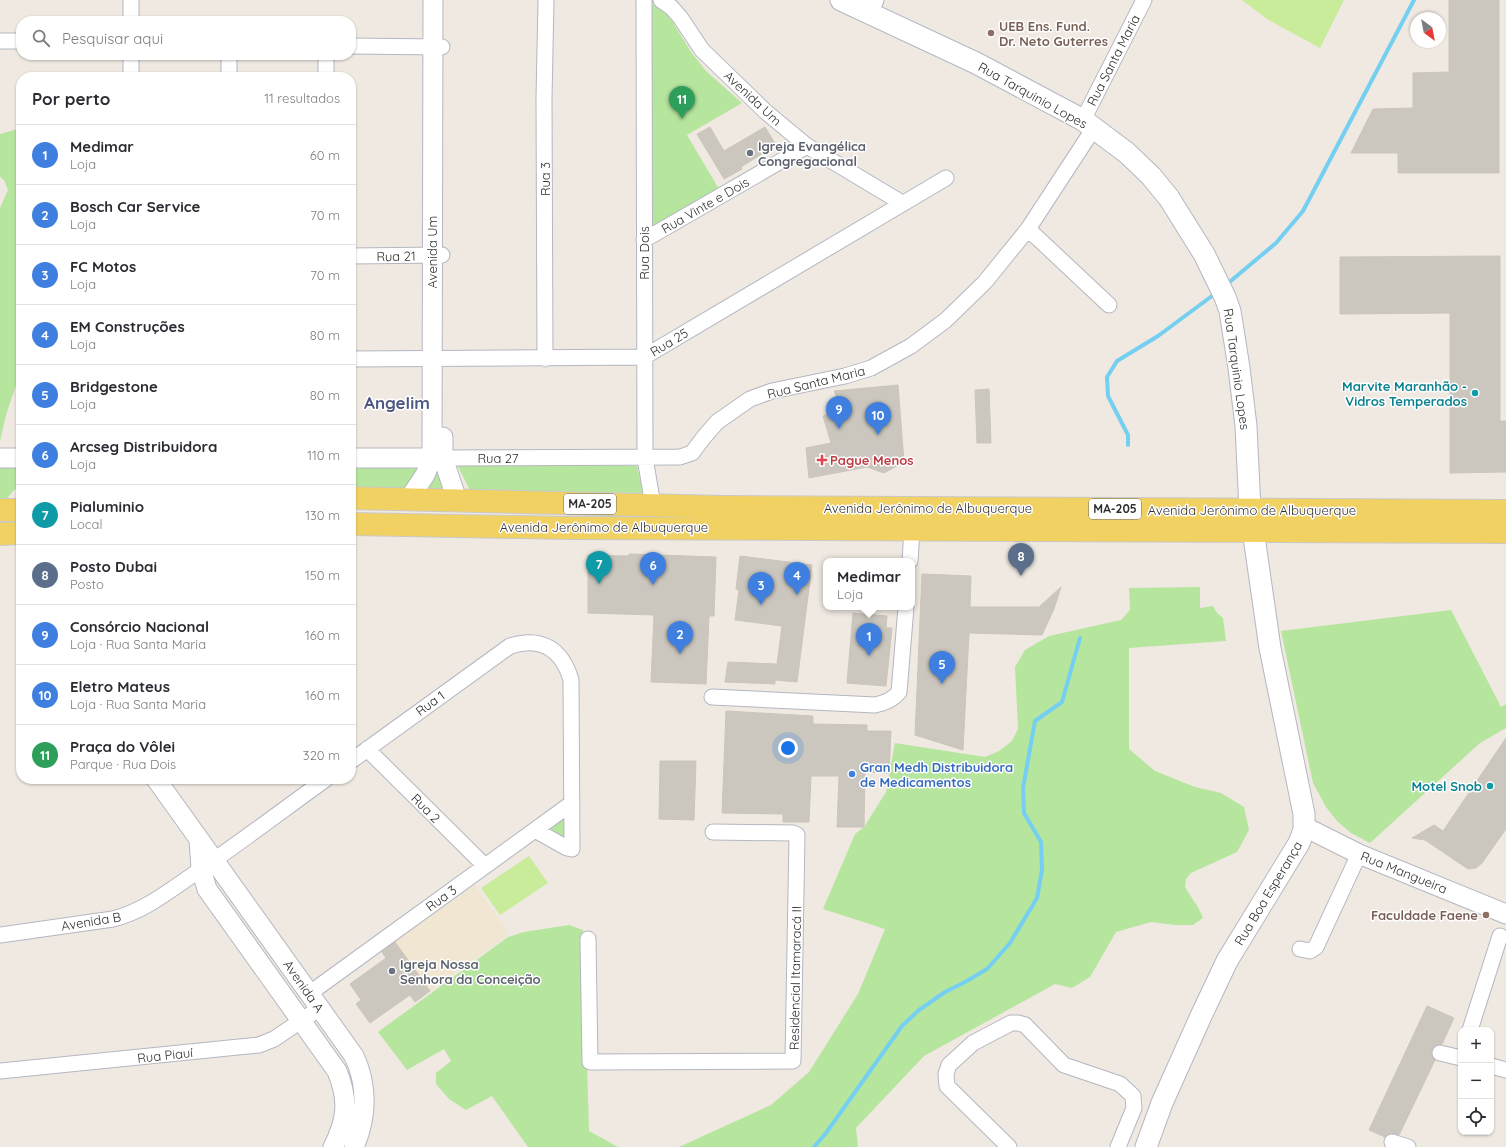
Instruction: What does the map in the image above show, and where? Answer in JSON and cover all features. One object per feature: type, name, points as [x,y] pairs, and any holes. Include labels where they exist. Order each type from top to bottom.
[{"type":"main road","name":"Rua Tarquinio Lopes","points":[[841,0],[871,6],[1088,124],[1127,153],[1169,198],[1204,254],[1221,289],[1231,318],[1246,426],[1251,520]]},
{"type":"main road","name":"Avenida Jerônimo de Albuquerque","points":[[356,498],[1251,520],[1506,532]]},
{"type":"main road","points":[[356,514],[441,513],[454,508],[457,500]]},
{"type":"main road","points":[[0,510],[16,510]]},
{"type":"main road","name":"Avenida Jerônimo de Albuquerque","points":[[356,524],[564,528],[912,529],[1251,520],[1506,511]]},
{"type":"main road","name":"Rua Boa Esperança","points":[[1146,1147],[1162,1103],[1227,961],[1299,842],[1305,827],[1302,797],[1294,766],[1270,648],[1251,520]]},
{"type":"street","points":[[131,0],[131,16]]},
{"type":"street","name":"Avenida Um","points":[[433,0],[437,47],[437,458],[457,500]]},
{"type":"street","name":"Avenida Um","points":[[437,47],[443,0]]},
{"type":"street","name":"Rua 3","points":[[545,358],[544,98],[546,0]]},
{"type":"street","name":"Rua Dois","points":[[644,0],[645,458],[653,505]]},
{"type":"street","name":"Avenida Um","points":[[661,0],[671,7],[680,17],[702,50],[766,112],[807,146],[902,203]]},
{"type":"street","name":"Rua Santa Maria","points":[[645,458],[680,457],[692,453],[717,422],[750,399],[772,391],[845,376],[871,368],[911,346],[946,320],[985,282],[1028,229],[1088,124],[1144,0]]},
{"type":"street","points":[[0,41],[16,41]]},
{"type":"street","points":[[356,46],[437,47]]},
{"type":"street","points":[[131,60],[131,72]]},
{"type":"street","points":[[229,60],[229,72]]},
{"type":"street","points":[[326,60],[326,72]]},
{"type":"street","name":"Rua Vinte e Dois","points":[[644,240],[807,146]]},
{"type":"street","name":"Rua 25","points":[[356,359],[644,357],[946,178]]},
{"type":"street","points":[[1028,229],[1109,305]]},
{"type":"street","name":"Rua 21","points":[[356,256],[437,255]]},
{"type":"street","points":[[0,458],[16,458]]},
{"type":"street","name":"Rua 27","points":[[356,458],[645,458]]},
{"type":"street","name":"Avenida Um","points":[[409,499],[437,458]]},
{"type":"street","points":[[910,558],[912,529]]},
{"type":"street","points":[[712,697],[875,705],[886,702],[894,698],[900,692],[906,610]]},
{"type":"street","name":"Rua 1","points":[[356,757],[510,646],[529,642],[546,646],[560,657],[572,680],[572,804]]},
{"type":"street","name":"Rua 2","points":[[367,749],[485,866]]},
{"type":"street","name":"Avenida A","points":[[160,784],[199,839],[208,864],[315,1001],[354,1056],[360,1068],[363,1079],[364,1105],[361,1128],[354,1147]]},
{"type":"street","points":[[208,864],[319,784]]},
{"type":"street","points":[[535,830],[567,848],[572,849],[572,804]]},
{"type":"street","name":"Rua 3","points":[[315,1001],[485,866],[572,804]]},
{"type":"street","name":"Rua Mangueira","points":[[1305,827],[1359,854],[1506,914]]},
{"type":"street","name":"Residencial Itamaracá II","points":[[588,940],[590,1062],[793,1061],[797,835],[793,833],[713,832]]},
{"type":"street","points":[[1300,949],[1310,951],[1316,947],[1359,854]]},
{"type":"street","name":"Avenida A","points":[[208,864],[207,889],[337,1071],[344,1093],[345,1106],[344,1121],[333,1147]]},
{"type":"street","name":"Avenida B","points":[[0,935],[134,913],[152,903],[208,864]]},
{"type":"street","points":[[1471,1027],[1500,936]]},
{"type":"street","name":"Rua Piauí","points":[[0,1071],[259,1045],[274,1038],[302,1020],[315,1001]]},
{"type":"street","points":[[1009,1147],[947,1086],[946,1074],[949,1065],[973,1043],[1011,1023],[1025,1025],[1064,1065],[1120,1084],[1133,1096],[1134,1108],[1118,1147]]},
{"type":"street","points":[[1440,1053],[1458,1057]]},
{"type":"street","points":[[1494,1067],[1506,1070]]},
{"type":"street","points":[[1392,1142],[1408,1147]]},
{"type":"shaded area","points":[[474,885],[509,934],[430,991],[395,942]]},
{"type":"green space","points":[[1242,0],[1344,0],[1320,48],[1267,19]]},
{"type":"green space","points":[[650,2],[665,13],[672,21],[691,52],[706,71],[742,103],[687,135],[719,189],[651,229]]},
{"type":"green space","points":[[16,129],[16,385],[6,415],[0,441],[0,208],[8,190],[4,180],[0,177],[0,134]]},
{"type":"green space","points":[[456,463],[637,466],[643,493],[470,490]]},
{"type":"green space","points":[[420,464],[414,478],[405,488],[356,488],[356,465]]},
{"type":"green space","points":[[0,467],[16,467],[16,489],[6,500],[0,500]]},
{"type":"green space","points":[[437,467],[446,488],[425,489]]},
{"type":"green space","points":[[1200,587],[1200,608],[1213,606],[1217,613],[1223,618],[1226,641],[1129,648],[1129,749],[1155,771],[1195,787],[1221,793],[1244,807],[1249,830],[1237,852],[1191,873],[1186,879],[1185,887],[1203,918],[1193,925],[1175,925],[1151,922],[1116,932],[1090,977],[1072,988],[1055,984],[924,1056],[856,1128],[858,1147],[679,1147],[771,1105],[809,1072],[858,994],[885,929],[823,909],[855,834],[864,827],[886,792],[895,743],[985,757],[999,751],[1012,741],[1018,729],[1015,667],[1025,650],[1049,636],[1121,620],[1130,610],[1129,588]]},
{"type":"green space","points":[[1451,610],[1501,707],[1506,704],[1506,728],[1480,743],[1370,843],[1351,833],[1337,821],[1326,807],[1313,783],[1281,631]]},
{"type":"green space","points":[[565,812],[565,839],[539,830]]},
{"type":"green space","points":[[529,856],[548,883],[500,915],[481,888]]},
{"type":"green space","points":[[569,925],[583,930],[589,1131],[618,1147],[528,1147],[492,1096],[466,1110],[449,1099],[436,1084],[436,1073],[451,1061],[444,1049],[407,1070],[378,1032],[508,937],[524,932]]},
{"type":"building","points":[[1449,0],[1499,0],[1499,173],[1398,173],[1398,153],[1351,153],[1373,109],[1413,108],[1413,73],[1449,72]]},
{"type":"building","name":"Igreja Evangélica Congregacional","points":[[710,127],[724,151],[765,127],[776,145],[741,167],[742,169],[724,179],[697,134]]},
{"type":"building","name":"Marvite Maranhão - Vidros Temperados","points":[[1500,256],[1500,421],[1506,421],[1506,472],[1450,473],[1450,313],[1340,314],[1340,257]]},
{"type":"building","points":[[898,385],[904,462],[884,473],[867,467],[809,478],[806,448],[831,443],[823,416],[842,409],[834,391]]},
{"type":"building","points":[[989,389],[991,443],[977,443],[975,390]]},
{"type":"building","points":[[629,554],[716,557],[714,616],[709,616],[706,684],[651,682],[654,615],[588,613],[588,555],[629,556]]},
{"type":"building","points":[[740,556],[812,565],[797,682],[775,680],[775,684],[725,682],[728,662],[777,664],[782,626],[735,620],[739,590],[736,589]]},
{"type":"building","points":[[922,574],[971,576],[970,607],[1039,607],[1061,587],[1054,609],[1042,635],[969,633],[963,750],[915,735]]},
{"type":"building","points":[[853,613],[887,616],[886,628],[892,628],[886,686],[847,683]]},
{"type":"building","points":[[726,711],[813,716],[813,724],[867,725],[867,731],[891,731],[889,773],[865,772],[864,827],[837,827],[839,776],[811,776],[809,822],[783,822],[783,814],[722,813]]},
{"type":"building","name":"Motel Snob","points":[[1506,738],[1506,829],[1482,863],[1476,868],[1468,869],[1425,840],[1412,838],[1434,825],[1443,831]]},
{"type":"building","points":[[660,761],[696,761],[694,820],[659,819]]},
{"type":"building","name":"Igreja Nossa Senhora da Conceição","points":[[395,942],[430,991],[415,1002],[410,995],[370,1023],[356,1004],[361,1000],[350,984],[386,958],[382,952]]},
{"type":"building","points":[[1427,1006],[1454,1018],[1442,1044],[1437,1045],[1431,1051],[1435,1060],[1399,1135],[1390,1133],[1385,1137],[1369,1130]]},
{"type":"waterway","points":[[1226,285],[1276,243],[1303,211],[1414,0]]},
{"type":"waterway","points":[[1128,445],[1128,435],[1108,396],[1107,377],[1117,361],[1158,336],[1216,293]]},
{"type":"waterway","points":[[814,1147],[826,1133],[902,1026],[919,1010],[945,992],[987,969],[1010,943],[1037,898],[1042,870],[1041,842],[1024,813],[1023,788],[1035,721],[1062,702],[1080,638]]},
{"type":"place","name":"UEB Ens. Fund. Dr. Neto Guterres","points":[[991,33]]},
{"type":"place","name":"Praça do Vôlei","points":[[682,119]]},
{"type":"place","name":"Igreja Evangélica Congregacional","points":[[750,153]]},
{"type":"place","name":"Marvite Maranhão - Vidros Temperados","points":[[1475,393]]},
{"type":"place","name":"Consórcio Nacional","points":[[839,429]]},
{"type":"place","name":"Eletro Mateus","points":[[878,435]]},
{"type":"place","name":"Pague Menos","points":[[822,460]]},
{"type":"place","name":"Posto Dubai","points":[[1021,576]]},
{"type":"place","name":"Pialuminio","points":[[599,584]]},
{"type":"place","name":"Arcseg Distribuidora","points":[[653,585]]},
{"type":"place","name":"EM Construções","points":[[797,595]]},
{"type":"place","name":"FC Motos","points":[[761,605]]},
{"type":"place","name":"Bosch Car Service","points":[[680,654]]},
{"type":"place","name":"Medimar","points":[[869,656]]},
{"type":"place","name":"Bridgestone","points":[[942,684]]},
{"type":"place","name":"Gran Medh Distribuidora de Medicamentos","points":[[852,774]]},
{"type":"place","name":"Motel Snob","points":[[1490,786]]},
{"type":"place","name":"Faculdade Faene","points":[[1486,915]]},
{"type":"place","name":"Igreja Nossa Senhora da Conceição","points":[[392,971]]},
{"type":"district","name":"Angelim","points":[[397,403]]}]
